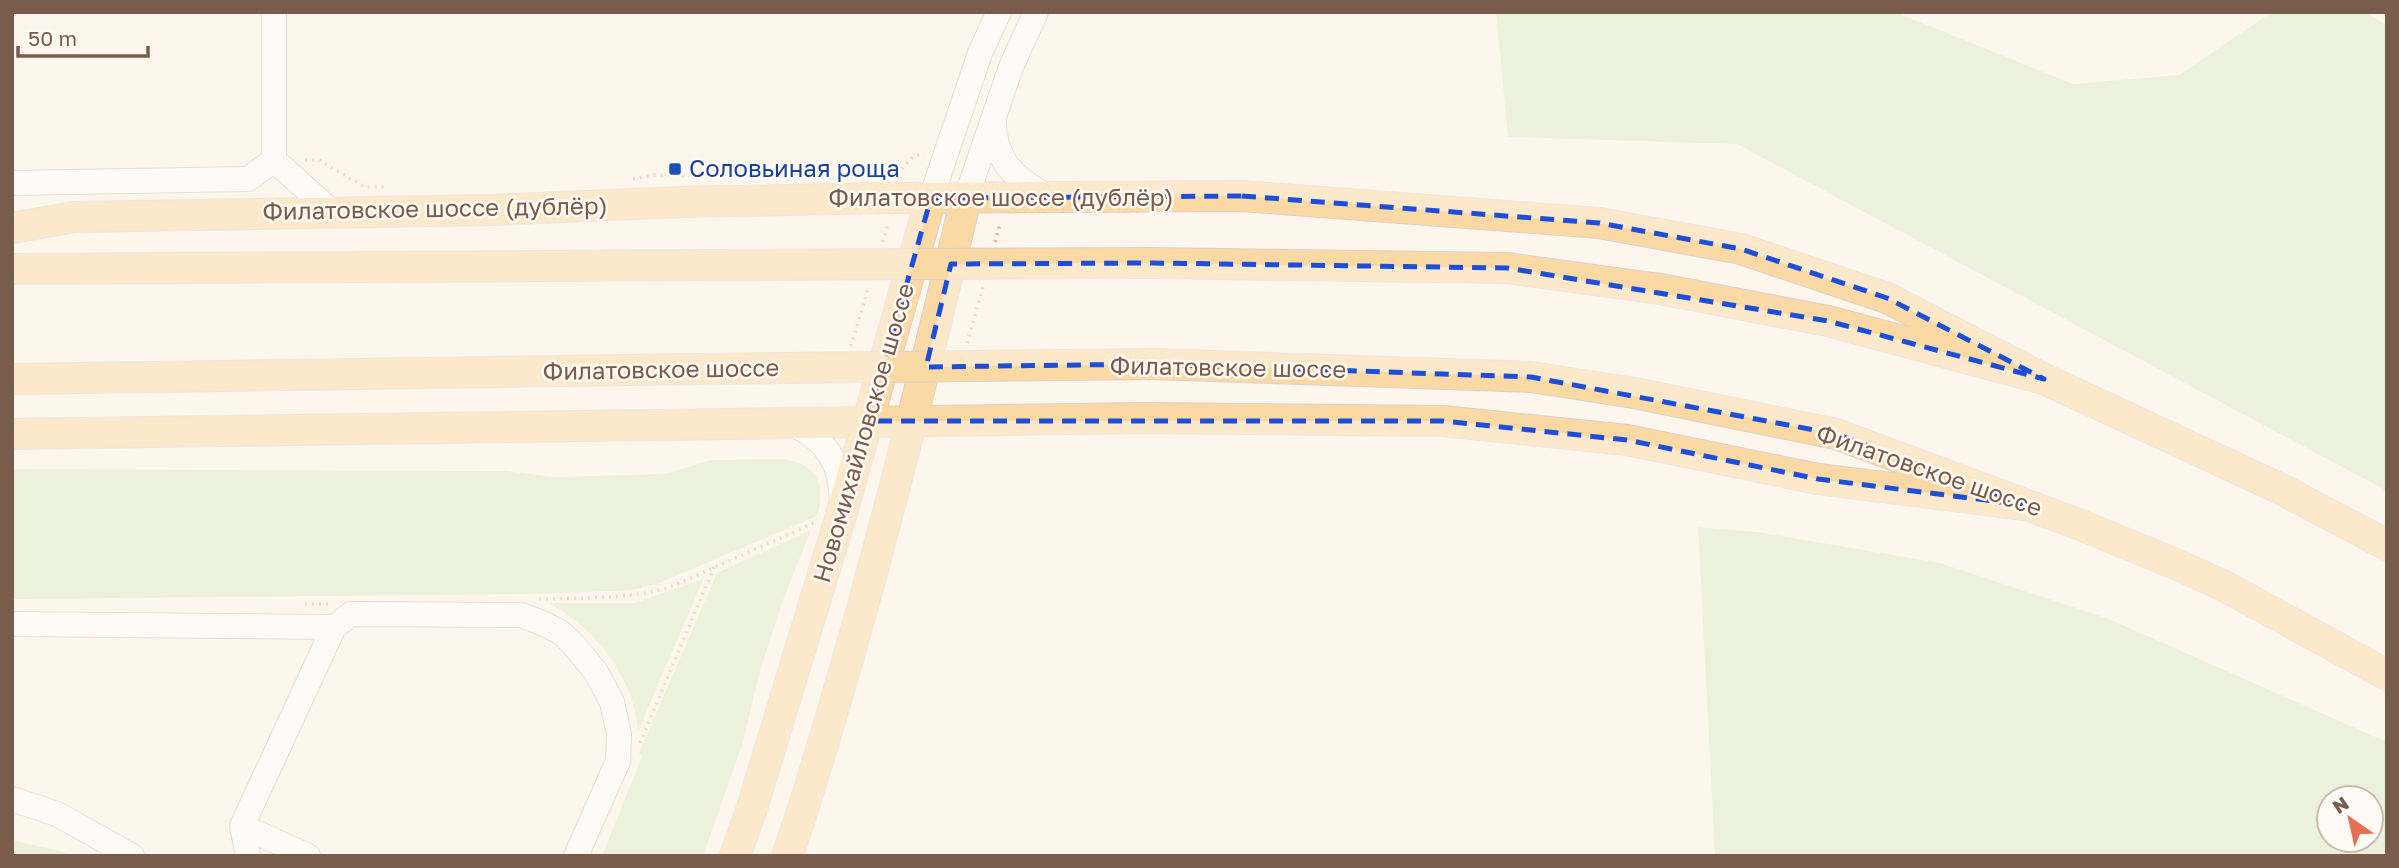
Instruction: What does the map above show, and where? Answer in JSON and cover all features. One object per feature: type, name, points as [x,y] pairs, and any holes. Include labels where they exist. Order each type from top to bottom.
[{"type":"main road","name":"Филатовское шоссе (дублёр)","points":[[74,217],[492,210],[708,202],[932,198],[1242,197],[1599,223],[1728,246],[1887,298],[2044,379]]},
{"type":"main road","name":"Новомихайловское шоссе","points":[[735,856],[752,808],[830,517],[868,421],[932,198]]},
{"type":"main road","name":"Новомихайловское шоссе","points":[[787,856],[835,703],[914,420],[967,198]]},
{"type":"main road","points":[[12,228],[74,217]]},
{"type":"main road","points":[[12,269],[1152,263],[1507,268],[1660,289],[1828,321],[2044,379],[2281,489],[2387,545]]},
{"type":"main road","name":"Филатовское шоссе","points":[[12,379],[1153,364],[1531,377],[1596,387],[1836,435],[2127,543],[2214,582],[2387,675]]},
{"type":"main road","points":[[12,434],[914,420],[1246,418],[1443,421],[1627,440],[1818,479],[2025,505]]},
{"type":"street","points":[[274,12],[274,160],[332,213]]},
{"type":"street","name":"Новомихайловское шоссе","points":[[932,198],[981,53],[999,12]]},
{"type":"street","name":"Новомихайловское шоссе","points":[[967,198],[1011,67],[1036,12]]},
{"type":"street","points":[[995,112],[994,133],[1000,152],[1010,169],[1031,189],[1050,197]]},
{"type":"street","points":[[12,183],[248,180],[274,160]]},
{"type":"street","name":"Филатовское шоссе (дублёр)","points":[[12,216],[74,217]]},
{"type":"street","points":[[788,422],[807,431],[831,455],[839,469],[842,485],[830,517]]},
{"type":"street","points":[[248,856],[242,825],[334,626],[351,614],[520,615],[551,627],[572,643],[596,671],[612,702],[619,734],[618,761],[576,856]]},
{"type":"street","points":[[12,624],[334,626]]},
{"type":"street","points":[[12,799],[57,814],[132,856]]},
{"type":"street","points":[[242,825],[308,856]]},
{"type":"path","points":[[892,176],[899,173],[915,156],[924,152]]},
{"type":"path","points":[[274,160],[319,160],[365,187],[393,187]]},
{"type":"path","points":[[632,179],[655,175],[773,176]]},
{"type":"path","points":[[880,249],[888,223]]},
{"type":"path","points":[[993,250],[1000,224]]},
{"type":"path","points":[[849,350],[873,274]]},
{"type":"path","points":[[964,353],[986,275]]},
{"type":"path","points":[[534,599],[614,598],[646,594],[830,517]]},
{"type":"path","points":[[636,755],[715,567]]},
{"type":"highlighted area","points":[[1242,196],[1599,223],[1741,249],[1887,298],[2044,379],[1828,321],[1507,268],[1152,263],[951,264],[926,367],[1153,364],[1531,377],[1836,434],[2025,505],[1818,479],[1627,440],[1443,421],[868,421],[931,198]]},
{"type":"green space","points":[[1496,12],[1895,12],[2073,84],[2179,75],[2272,12],[2365,12],[2387,25],[2387,491],[1737,144],[1508,137]]},
{"type":"green space","points":[[784,459],[803,465],[815,476],[821,495],[817,516],[657,584],[632,590],[538,594],[12,599],[12,469],[506,471],[554,477],[665,474],[711,460]]},
{"type":"green space","points":[[1698,527],[1758,532],[1940,563],[2109,619],[2387,742],[2387,856],[1715,856]]},
{"type":"green space","points":[[811,530],[783,600],[759,674],[743,742],[703,856],[602,856],[642,756],[639,753],[717,573]]},
{"type":"green space","points":[[703,579],[638,731],[629,692],[610,656],[582,626],[549,603],[635,603]]},
{"type":"green space","points":[[12,840],[64,852],[69,856],[12,856]]},
{"type":"place","name":"Соловьиная роща","points":[[675,169]]}]
